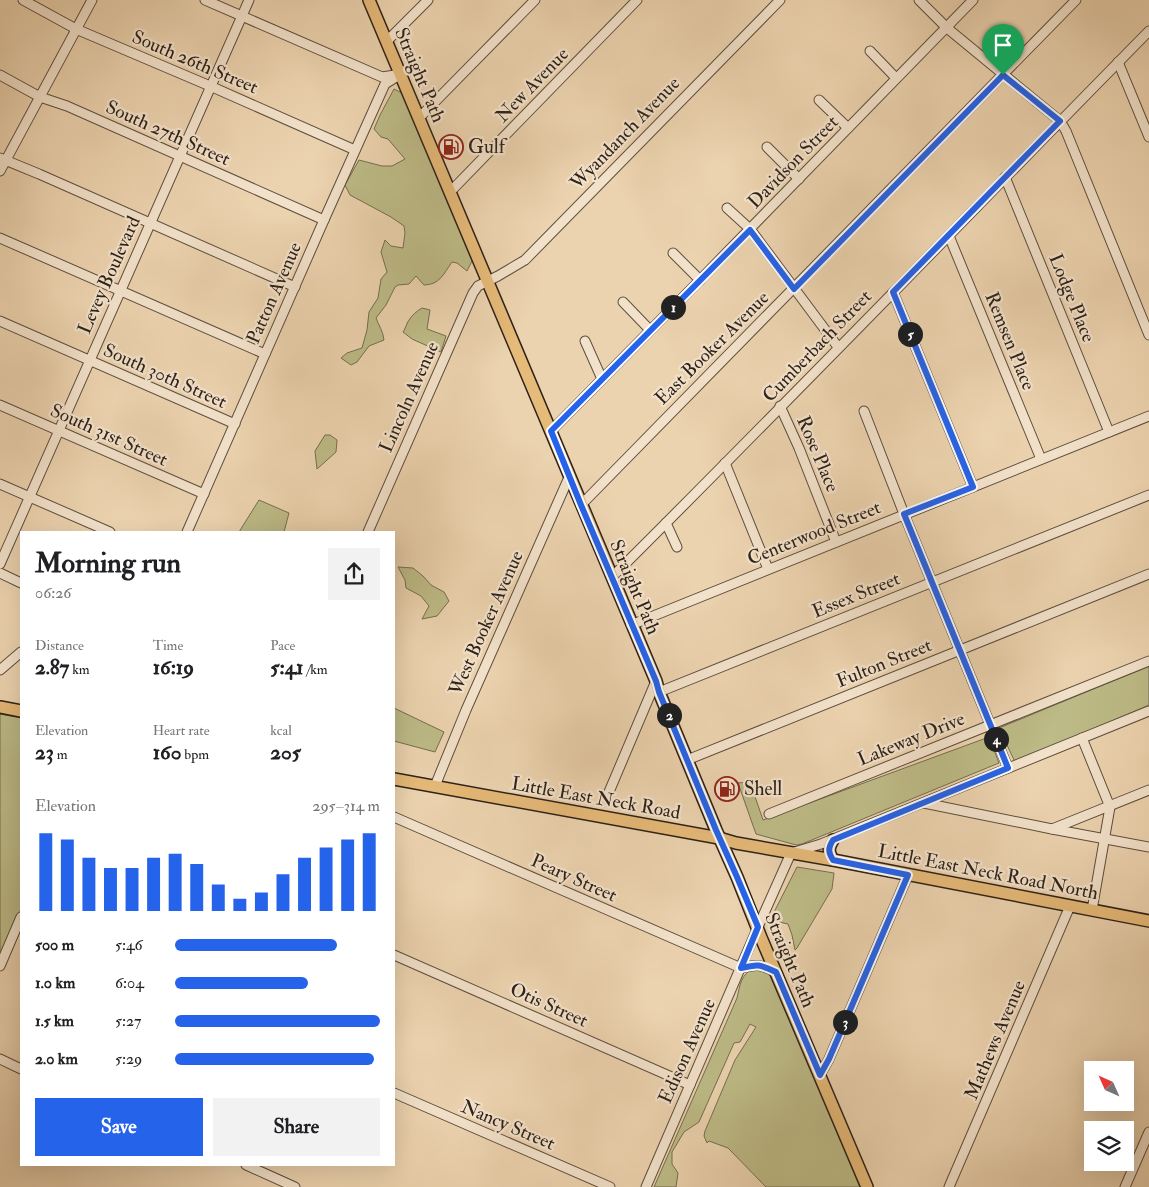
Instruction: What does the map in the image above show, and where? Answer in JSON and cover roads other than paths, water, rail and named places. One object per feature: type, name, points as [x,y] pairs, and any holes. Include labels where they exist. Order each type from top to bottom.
[{"type":"main road","name":"Straight Path","points":[[369,0],[570,475],[719,838],[867,1187]]},
{"type":"main road","points":[[0,707],[20,711]]},
{"type":"main road","name":"Little East Neck Road","points":[[395,779],[792,853]]},
{"type":"main road","points":[[833,840],[828,846],[829,854],[833,860]]},
{"type":"main road","name":"Little East Neck Road North","points":[[792,853],[1149,921]]},
{"type":"street","name":"South 26th Street","points":[[23,0],[76,29],[355,150]]},
{"type":"street","points":[[0,171],[3,160],[92,0]]},
{"type":"street","points":[[205,0],[382,78],[400,74]]},
{"type":"street","name":"Levey Boulevard","points":[[0,564],[248,0]]},
{"type":"street","points":[[387,41],[428,0]]},
{"type":"street","points":[[419,118],[535,0]]},
{"type":"street","name":"New Avenue","points":[[450,192],[637,0]]},
{"type":"street","name":"Wyandanch Avenue","points":[[488,281],[525,260],[780,0]]},
{"type":"street","points":[[919,0],[947,28],[1060,121],[1066,131],[1149,335]]},
{"type":"street","name":"Davidson Street","points":[[551,431],[750,230],[973,0]]},
{"type":"street","name":"East Booker Avenue","points":[[581,505],[1076,0]]},
{"type":"street","name":"Cumberbach Street","points":[[612,577],[949,236],[1149,30]]},
{"type":"street","points":[[870,51],[896,78]]},
{"type":"street","points":[[1118,62],[1149,137]]},
{"type":"street","name":"Patton Avenue","points":[[187,531],[385,84],[400,74]]},
{"type":"street","name":"South 27th Street","points":[[0,75],[40,96],[324,220]]},
{"type":"street","points":[[819,100],[848,128]]},
{"type":"street","points":[[767,147],[799,179]]},
{"type":"street","points":[[3,160],[39,174],[295,287]]},
{"type":"street","name":"Lodge Place","points":[[1005,177],[1109,432]]},
{"type":"street","points":[[727,208],[750,230],[838,347]]},
{"type":"street","name":"Remsen Place","points":[[949,236],[1041,459]]},
{"type":"street","points":[[0,238],[265,354]]},
{"type":"street","points":[[673,253],[700,280]]},
{"type":"street","name":"Lincoln Avenue","points":[[368,531],[473,293],[478,286],[488,281]]},
{"type":"street","points":[[893,292],[973,487]]},
{"type":"street","points":[[623,302],[650,330]]},
{"type":"street","name":"South 30th Street","points":[[0,321],[235,424]]},
{"type":"street","points":[[586,340],[602,379]]},
{"type":"street","name":"South 31st Street","points":[[0,405],[204,494]]},
{"type":"street","name":"Rose Place","points":[[780,406],[799,448],[836,542]]},
{"type":"street","points":[[864,411],[959,651],[1008,768]]},
{"type":"street","name":"Centerwood Street","points":[[631,624],[1149,416]]},
{"type":"street","points":[[726,463],[768,569]]},
{"type":"street","name":"West Booker Avenue","points":[[436,786],[466,710],[570,475]]},
{"type":"street","points":[[0,484],[108,531]]},
{"type":"street","name":"Essex Street","points":[[658,687],[932,582],[1149,495]]},
{"type":"street","points":[[666,523],[677,547]]},
{"type":"street","points":[[0,573],[20,582]]},
{"type":"street","name":"Fulton Street","points":[[687,760],[1149,574]]},
{"type":"street","points":[[0,670],[20,653]]},
{"type":"street","name":"Lakeway Drive","points":[[769,814],[1149,661]]},
{"type":"street","points":[[606,800],[658,687]]},
{"type":"street","points":[[792,853],[833,840],[1149,711]]},
{"type":"street","points":[[1082,738],[1110,807],[1092,910]]},
{"type":"street","points":[[1052,829],[1149,790]]},
{"type":"street","points":[[922,803],[1149,847]]},
{"type":"street","name":"Peary Street","points":[[395,817],[741,968]]},
{"type":"street","name":"Edison Avenue","points":[[646,1187],[758,927],[792,853]]},
{"type":"street","points":[[820,1075],[829,1059],[908,875]]},
{"type":"street","name":"Mathews Avenue","points":[[949,1187],[1070,906]]},
{"type":"street","points":[[0,966],[19,930]]},
{"type":"street","name":"Otis Street","points":[[395,955],[690,1085]]},
{"type":"street","points":[[741,968],[759,965],[776,972]]},
{"type":"street","points":[[0,1059],[20,1069]]},
{"type":"street","name":"Nancy Street","points":[[395,1093],[610,1187]]},
{"type":"street","points":[[1125,1187],[1149,1132]]},
{"type":"street","points":[[248,1166],[295,1187]]},
{"type":"place","name":"Gulf","points":[[451,147]]},
{"type":"place","name":"Shell","points":[[727,789]]}]
